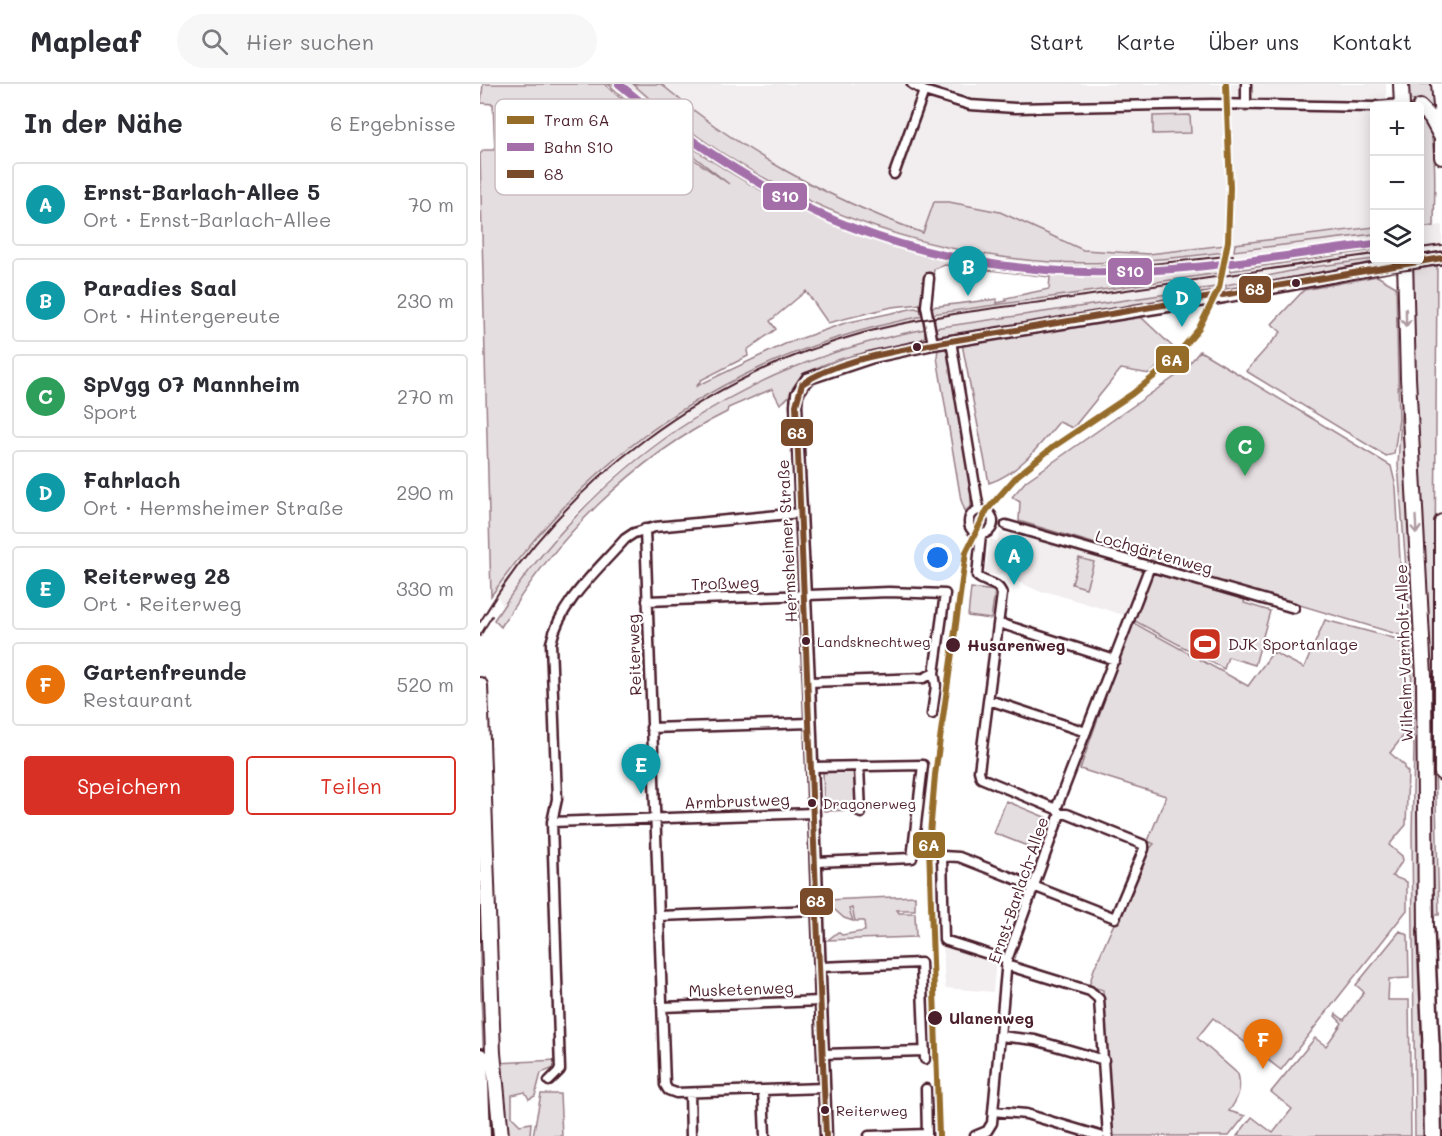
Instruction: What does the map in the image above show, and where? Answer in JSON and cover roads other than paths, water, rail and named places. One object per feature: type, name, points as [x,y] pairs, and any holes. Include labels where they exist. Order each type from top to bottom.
[{"type":"highway","name":"Wilhelm-Varnholt-Allee","points":[[1426,930],[1431,1045]]},
{"type":"highway","points":[[1431,1045],[1433,1136]]},
{"type":"main road","points":[[1401,84],[1402,102]]},
{"type":"main road","points":[[1439,84],[1442,118]]},
{"type":"main road","points":[[1424,112],[1431,118],[1442,138]]},
{"type":"main road","points":[[1442,132],[1442,157]]},
{"type":"main road","name":"Wilhelm-Varnholt-Allee","points":[[1403,264],[1424,676],[1426,930]]},
{"type":"main road","name":"Wilhelm-Varnholt-Allee","points":[[1442,522],[1442,773]]},
{"type":"main road","points":[[480,685],[493,1053],[501,1136]]},
{"type":"main road","points":[[480,1056],[483,1136]]},
{"type":"street","points":[[912,84],[924,91],[970,105],[1015,108],[1246,106],[1370,108]]},
{"type":"street","points":[[1246,84],[1246,106]]},
{"type":"street","points":[[894,174],[924,91]]},
{"type":"street","name":"Hermsheimer Straße","points":[[826,1136],[811,723],[796,405],[802,384],[814,376],[842,366],[933,344],[1224,297],[1393,264]]},
{"type":"street","points":[[929,278],[926,306],[933,344]]},
{"type":"street","name":"Ernst-Barlach-Allee","points":[[951,341],[979,510]]},
{"type":"street","name":"Ernst-Barlach-Allee","points":[[979,510],[989,513],[993,520],[989,531],[981,534],[974,531],[969,523],[972,515],[979,510]]},
{"type":"street","points":[[549,1081],[560,1070],[552,822],[557,799],[551,643],[556,624],[567,607],[625,539],[645,529],[800,513]]},
{"type":"street","name":"Lochgärtenweg","points":[[1006,525],[1294,608]]},
{"type":"street","name":"Reiterweg","points":[[645,529],[665,1085],[672,1093],[824,1088]]},
{"type":"street","name":"Ernst-Barlach-Allee","points":[[975,1136],[990,1127],[1007,963],[1058,812],[981,778],[979,771],[999,623],[1000,588],[981,580],[976,571],[981,534]]},
{"type":"street","points":[[1108,1136],[1100,1004],[1096,994],[944,940],[942,856],[959,857],[1115,918],[1144,849],[1140,842],[1058,812],[1150,566]]},
{"type":"street","points":[[804,595],[937,591],[945,594],[934,673],[936,686],[932,714]]},
{"type":"street","name":"Troßweg","points":[[647,601],[804,595]]},
{"type":"street","points":[[999,623],[1115,660]]},
{"type":"street","points":[[809,682],[924,678],[934,673]]},
{"type":"street","points":[[989,700],[1086,732]]},
{"type":"street","points":[[651,728],[811,723]]},
{"type":"street","points":[[812,767],[923,765],[913,861],[816,862]]},
{"type":"street","points":[[859,766],[861,813]]},
{"type":"street","name":"Armbrustweg","points":[[552,822],[814,813]]},
{"type":"street","points":[[658,916],[818,910]]},
{"type":"street","points":[[820,966],[921,963],[925,1055],[823,1054]]},
{"type":"street","name":"Musketenweg","points":[[662,1007],[821,1001]]},
{"type":"street","points":[[1000,1036],[1035,1040],[1104,1060]]},
{"type":"street","points":[[869,1136],[927,1135],[926,1089]]},
{"type":"street","points":[[764,1090],[765,1136]]},
{"type":"street","points":[[690,1093],[691,1136]]},
{"type":"street","points":[[993,1111],[1026,1114],[1100,1136]]},
{"type":"railway","points":[[627,84],[645,99]]},
{"type":"railway","points":[[693,137],[727,160],[782,191],[839,218],[898,238],[958,254],[1021,263],[1084,267],[1140,265],[1233,255]]},
{"type":"railway","points":[[1424,247],[1442,245]]},
{"type":"railway","points":[[480,622],[514,571],[553,523],[596,480],[643,441],[694,406],[748,377],[804,352],[889,326],[943,316],[1370,255]]},
{"type":"railway","points":[[480,636],[492,616]]},
{"type":"tram line","name":"6A","points":[[939,1136],[929,846],[935,775],[966,552],[987,510],[1017,476],[1053,447],[1132,394],[1168,365],[1198,330],[1219,288],[1228,241],[1230,188],[1226,84]]},
{"type":"rail line","name":"S10","points":[[619,84],[638,99]]},
{"type":"rail line","name":"S10","points":[[693,140],[779,194],[835,220],[892,241],[953,257],[1017,267],[1085,272],[1157,270],[1370,245]]},
{"type":"place","name":"Paradies Saal","points":[[968,296]]},
{"type":"place","name":"Fahrlach","points":[[1182,327]]},
{"type":"place","name":"SpVgg 07 Mannheim","points":[[1245,476]]},
{"type":"place","name":"Ernst-Barlach-Allee 5","points":[[1014,585]]},
{"type":"place","name":"Landsknechtweg","points":[[806,641]]},
{"type":"place","name":"DJK Sportanlage","points":[[1205,644]]},
{"type":"place","name":"Husarenweg","points":[[953,645]]},
{"type":"place","name":"Reiterweg 28","points":[[641,794]]},
{"type":"place","name":"Dragonerweg","points":[[812,803]]},
{"type":"place","name":"Ulanenweg","points":[[935,1018]]},
{"type":"place","name":"Gartenfreunde","points":[[1263,1069]]},
{"type":"place","name":"Reiterweg","points":[[825,1110]]}]
